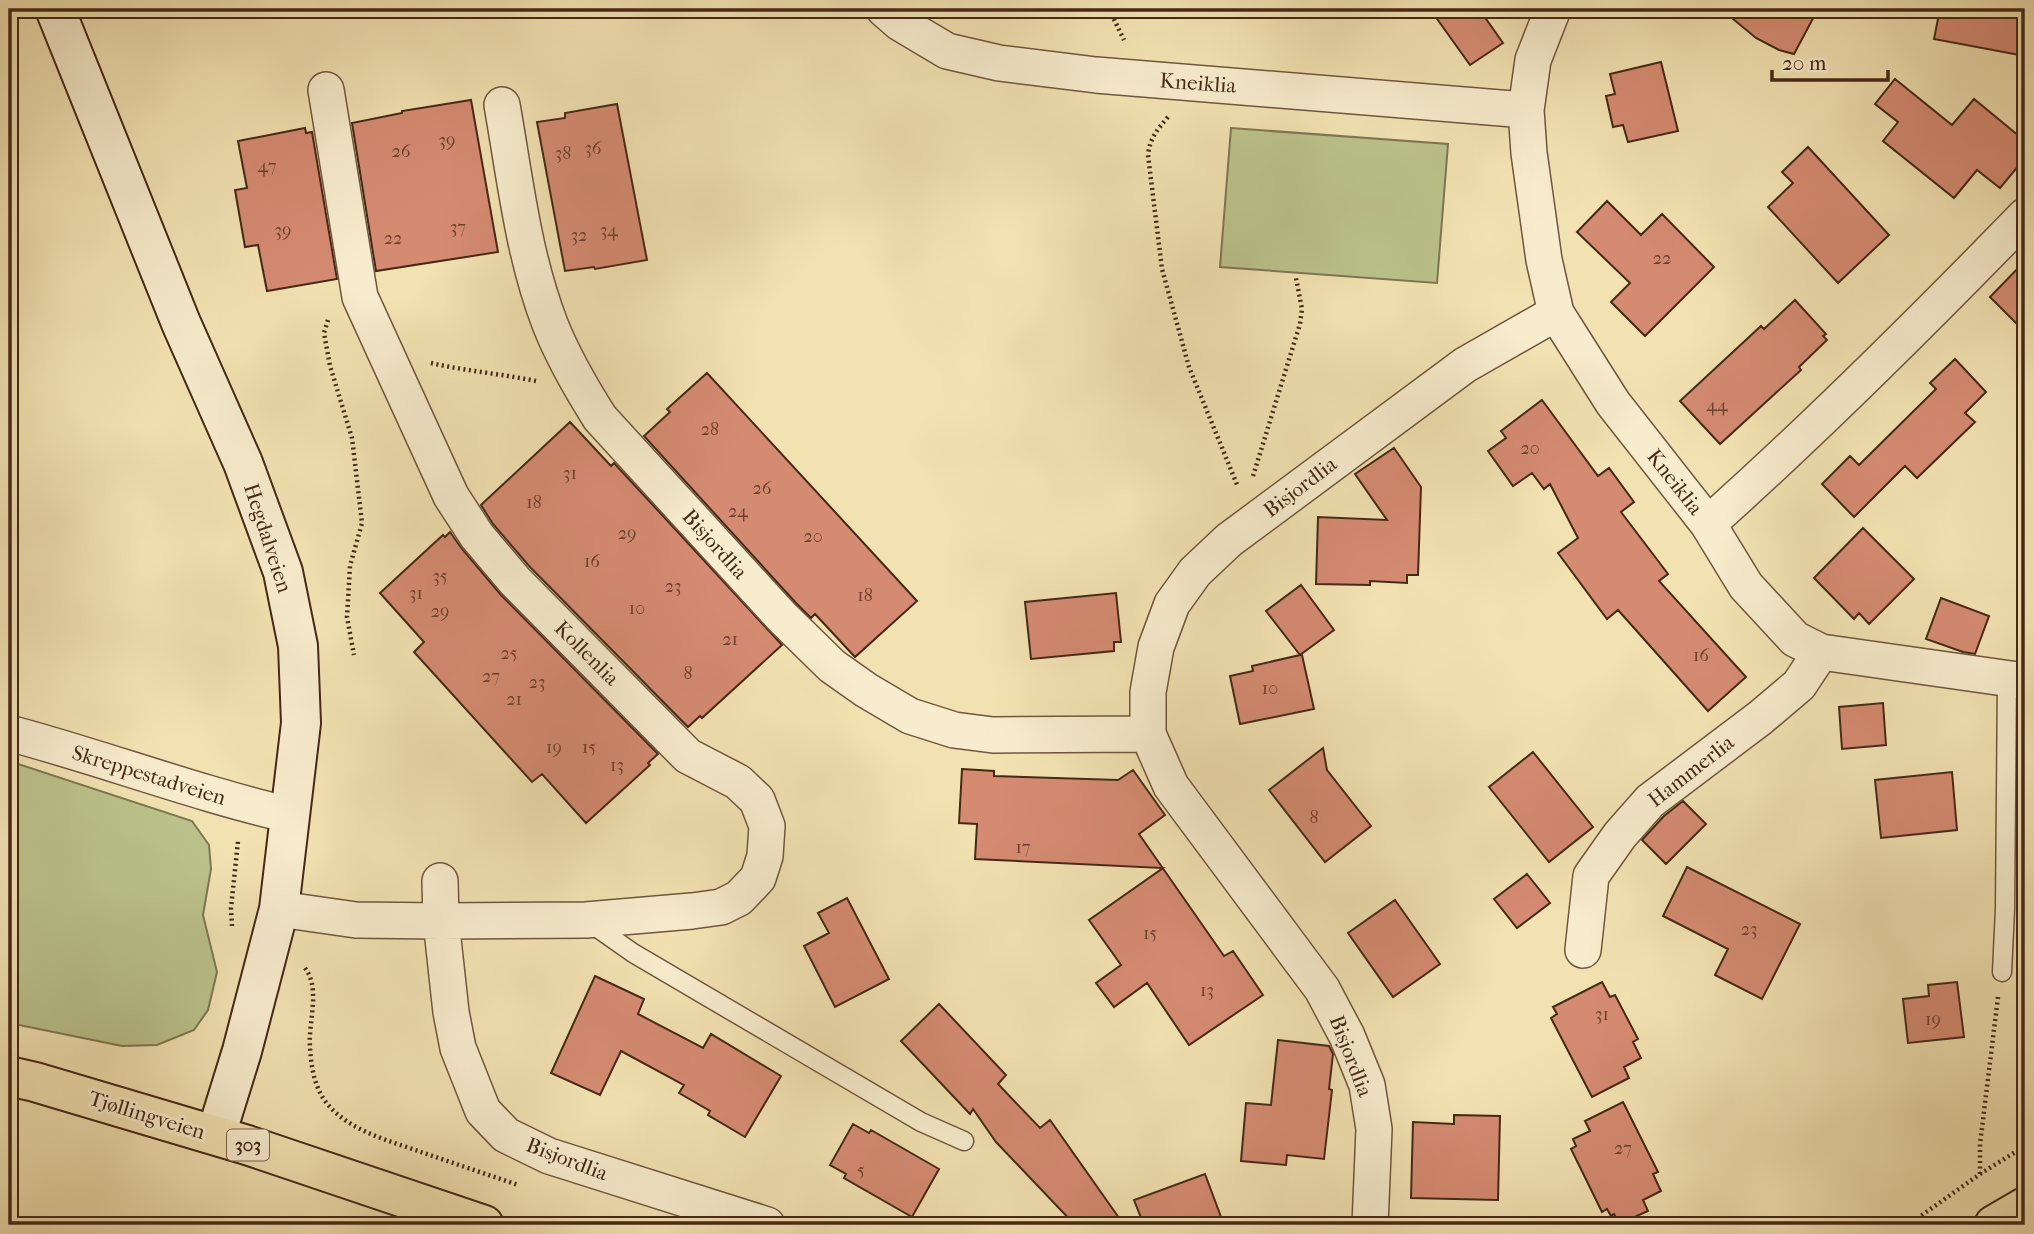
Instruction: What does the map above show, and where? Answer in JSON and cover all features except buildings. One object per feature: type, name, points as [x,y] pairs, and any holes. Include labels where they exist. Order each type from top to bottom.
[{"type":"main road","name":"Tjøllingveien","points":[[9,1076],[216,1135],[484,1225]]},
{"type":"main road","points":[[1994,1225],[2025,1207]]},
{"type":"street","name":"Hegdalveien","points":[[55,9],[181,323],[243,463],[283,572],[298,646],[301,723],[279,909],[242,1051],[216,1135]]},
{"type":"street","name":"Kneiklia","points":[[884,9],[900,23],[947,51],[999,64],[1096,75],[1526,110]]},
{"type":"street","name":"Kneiklia","points":[[1553,9],[1533,60],[1526,110],[1529,153],[1544,260],[1556,313],[1614,403],[1708,524],[1908,336],[2025,216]]},
{"type":"street","name":"Kollenlia","points":[[279,909],[356,920],[440,921],[586,920],[722,907],[739,898],[758,878],[765,856],[767,826],[757,800],[738,782],[688,756],[515,581],[477,536],[451,496],[360,297],[326,90]]},
{"type":"street","name":"Bisjordlia","points":[[502,105],[532,270],[550,325],[579,384],[600,418],[782,617],[832,666],[910,716],[954,730],[993,735],[1148,734]]},
{"type":"street","name":"Bisjordlia","points":[[1370,1225],[1374,1129],[1367,1085],[1348,1036],[1322,989],[1171,786],[1148,734],[1148,692],[1156,647],[1172,604],[1195,572],[1229,540],[1465,365],[1556,313]]},
{"type":"street","points":[[1708,524],[1746,586],[1795,639],[1821,652],[2016,680]]},
{"type":"street","name":"Hammerlia","points":[[1583,950],[1591,876],[1620,835],[1650,800],[1760,718],[1799,685],[1821,652]]},
{"type":"street","name":"Skreppestadveien","points":[[9,733],[125,766],[241,804],[290,816]]},
{"type":"street","name":"Bisjordlia","points":[[439,881],[440,921],[451,1012],[458,1048],[483,1111],[506,1135],[549,1156],[767,1225]]},
{"type":"lane","points":[[2001,972],[2016,680]]},
{"type":"lane","points":[[586,920],[633,953],[921,1122],[964,1141]]},
{"type":"path","points":[[1200,83],[1156,131],[1149,143],[1148,155],[1162,270],[1189,367],[1241,494],[1253,477],[1300,324],[1302,309],[1296,278]]},
{"type":"path","points":[[354,655],[347,617],[350,566],[362,523],[352,438],[330,366],[324,333],[329,319],[365,308]]},
{"type":"path","points":[[386,353],[551,385],[579,384]]},
{"type":"path","points":[[241,804],[231,908],[234,935],[240,942],[301,963],[310,975],[313,992],[309,1040],[311,1063],[316,1086],[328,1106],[345,1121],[369,1133],[523,1187]]},
{"type":"path","points":[[1980,1174],[1980,1144],[2001,972]]},
{"type":"path","points":[[1908,1225],[2025,1146]]},
{"type":"green space","points":[[1231,128],[1448,144],[1437,283],[1220,267]]},
{"type":"green space","points":[[9,761],[192,821],[209,845],[211,869],[203,915],[217,972],[208,1010],[194,1030],[157,1045],[122,1046],[9,1023]]}]
